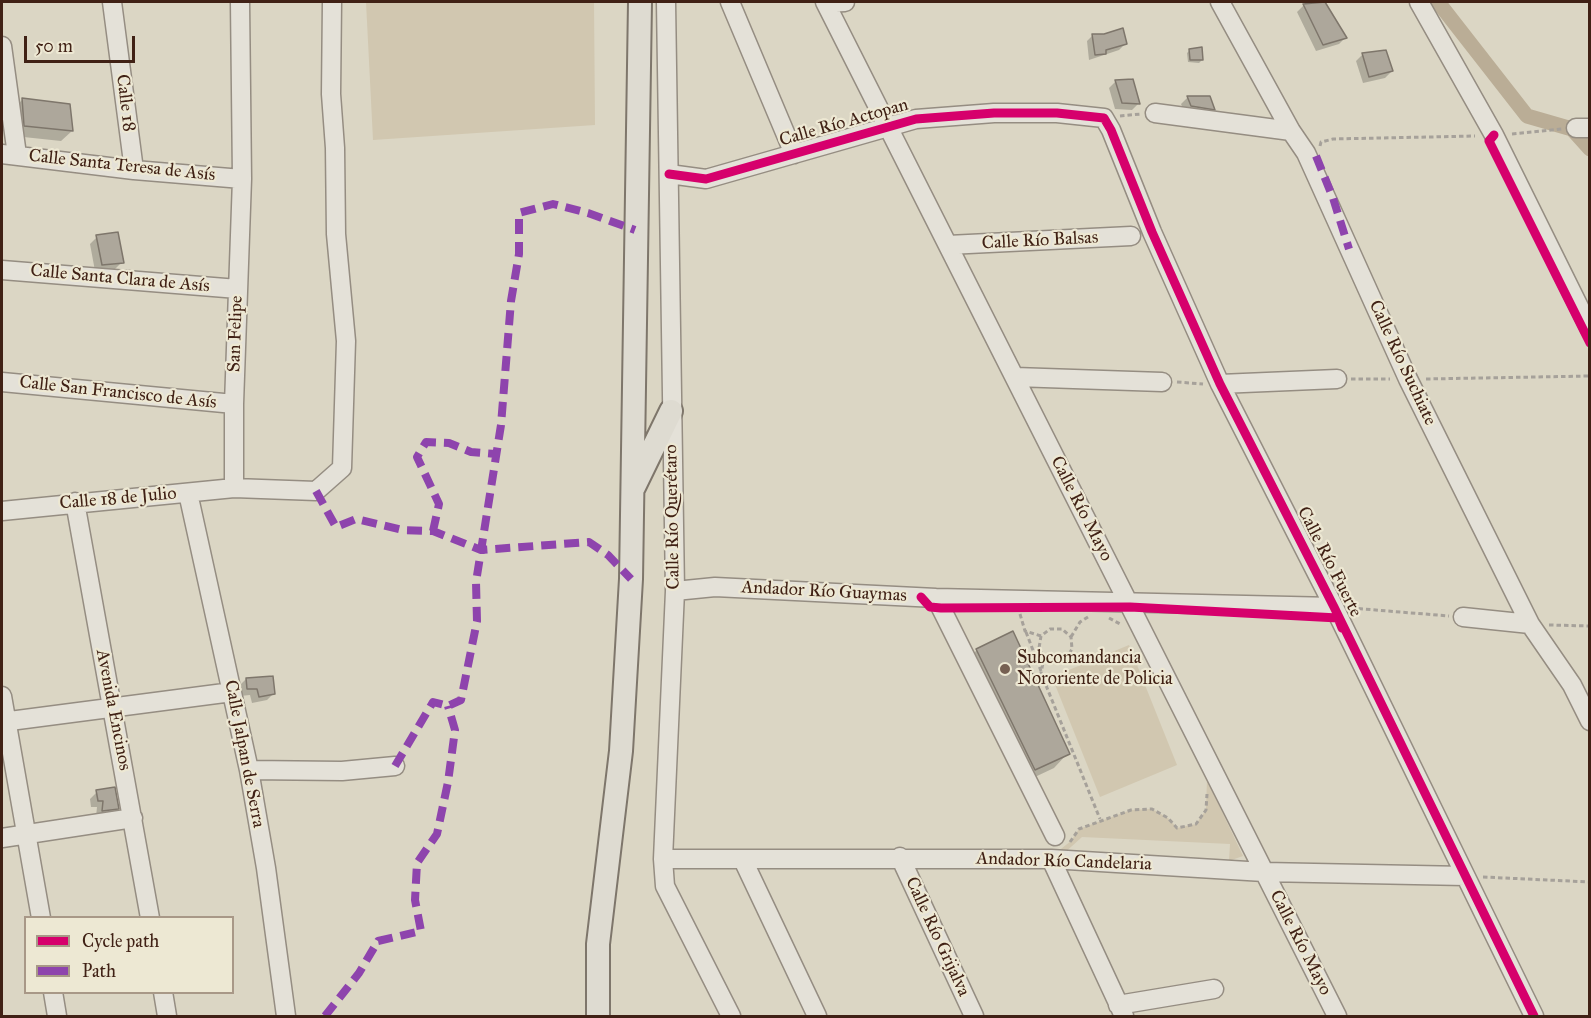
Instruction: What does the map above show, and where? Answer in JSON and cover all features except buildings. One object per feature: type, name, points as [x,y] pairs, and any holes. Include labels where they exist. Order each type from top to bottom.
[{"type":"main road","points":[[598,1017],[598,944],[621,751],[633,489],[631,457],[640,2]]},
{"type":"main road","points":[[633,489],[671,411]]},
{"type":"street","name":"Calle 18","points":[[112,2],[134,170]]},
{"type":"street","name":"San Felipe","points":[[234,488],[234,404],[242,179],[240,2]]},
{"type":"street","name":"Calle 18 de Julio","points":[[2,511],[234,488],[316,491],[342,468],[346,341],[336,234],[335,148],[331,94],[332,2]]},
{"type":"street","name":"Calle Río Querétaro","points":[[666,2],[675,591],[663,859],[664,886],[731,1017]]},
{"type":"street","points":[[730,2],[794,154]]},
{"type":"street","points":[[825,2],[845,2]]},
{"type":"street","name":"Calle Río Mayo","points":[[825,2],[1337,1017]]},
{"type":"street","name":"Calle Río Suchiate","points":[[1220,2],[1291,131],[1306,153],[1408,379],[1530,624],[1567,678],[1590,721]]},
{"type":"street","points":[[1419,2],[1494,135],[1590,329]]},
{"type":"street","points":[[2,46],[9,154]]},
{"type":"street","name":"Calle Río Actopan","points":[[669,174],[706,179],[916,119],[993,113],[1058,113],[1104,118]]},
{"type":"street","points":[[1155,113],[1291,131]]},
{"type":"street","name":"Calle Río Fuerte","points":[[1104,118],[1112,130],[1152,232],[1220,384],[1334,607],[1534,1017]]},
{"type":"street","name":"Calle Santa Teresa de Asís","points":[[9,154],[134,170],[242,179]]},
{"type":"street","name":"Calle Río Balsas","points":[[948,245],[1131,236]]},
{"type":"street","name":"Calle Santa Clara de Asís","points":[[2,270],[238,289]]},
{"type":"street","points":[[1015,377],[1162,382]]},
{"type":"street","points":[[1220,384],[1337,379]]},
{"type":"street","name":"Calle San Francisco de Asís","points":[[2,382],[234,404]]},
{"type":"street","name":"Calle Jalpan de Serra","points":[[188,493],[249,770],[266,868],[286,1017]]},
{"type":"street","name":"Avenida Encinos","points":[[75,502],[150,916]]},
{"type":"street","name":"Andador Río Guaymas","points":[[675,591],[715,587],[936,598],[1334,607]]},
{"type":"street","points":[[936,598],[1054,836]]},
{"type":"street","points":[[1463,617],[1530,624]]},
{"type":"street","points":[[5,722],[111,706],[232,692]]},
{"type":"street","points":[[2,696],[41,916]]},
{"type":"street","points":[[249,770],[342,771],[395,766]]},
{"type":"street","points":[[2,838],[133,818]]},
{"type":"street","name":"Andador Río Candelaria","points":[[663,859],[900,857],[1051,859],[1264,872],[1466,876]]},
{"type":"street","name":"Calle Río Grijalva","points":[[900,857],[974,1017]]},
{"type":"street","points":[[1051,859],[1121,1011],[1214,989]]},
{"type":"street","points":[[743,860],[817,1017]]},
{"type":"street","points":[[53,994],[57,1017]]},
{"type":"street","points":[[163,994],[167,1017]]},
{"type":"path","points":[[1104,118],[1155,113]]},
{"type":"path","points":[[1513,134],[1583,128]]},
{"type":"path","points":[[1319,149],[1321,142],[1333,139],[1494,135]]},
{"type":"path","points":[[1337,379],[1590,376]]},
{"type":"path","points":[[1162,382],[1220,384]]},
{"type":"path","points":[[1334,607],[1463,617]]},
{"type":"path","points":[[1009,608],[1031,608]]},
{"type":"path","points":[[1020,608],[1020,617],[1025,631],[1100,819]]},
{"type":"path","points":[[1044,658],[1055,663],[1066,659],[1072,649],[1071,637],[1080,622],[1088,612],[1097,608]]},
{"type":"path","points":[[1107,617],[1147,640]]},
{"type":"path","points":[[1530,624],[1590,626]]},
{"type":"path","points":[[1041,673],[1044,658],[1039,648],[1041,636],[1050,629],[1062,629],[1071,637]]},
{"type":"path","points":[[1025,631],[1041,636]]},
{"type":"path","points":[[1051,859],[1071,841],[1079,829],[1100,819],[1131,810],[1152,809],[1168,818],[1177,828],[1196,824],[1206,810],[1210,765]]},
{"type":"path","points":[[1466,876],[1590,882]]},
{"type":"shaded area","points":[[366,2],[594,2],[595,125],[373,140]]},
{"type":"shaded area","points":[[1129,645],[1177,765],[1100,797],[1052,677]]},
{"type":"shaded area","points":[[1207,780],[1243,856],[1229,861],[1230,844],[1082,837],[1061,856],[1052,856],[1071,841],[1079,829],[1131,810],[1152,809],[1168,818],[1177,828],[1196,824],[1206,810]]},
{"type":"waterway","points":[[1438,2],[1527,116],[1572,129],[1590,149]]},
{"type":"marked path","points":[[1316,156],[1333,198],[1349,249]]},
{"type":"marked path","points":[[395,766],[433,702],[448,706],[461,700],[477,621],[476,582],[501,425],[511,301],[519,254],[519,213],[553,204],[588,213],[635,230]]},
{"type":"marked path","points":[[433,531],[439,504],[417,457],[426,442],[449,443],[471,452],[496,454]]},
{"type":"marked path","points":[[316,491],[336,527],[356,519],[403,530],[433,531],[481,550],[589,542],[608,555],[631,579]]},
{"type":"marked path","points":[[325,1016],[359,973],[378,941],[421,931],[415,900],[417,863],[437,834],[448,782],[455,730],[448,706]]},
{"type":"cycle path","points":[[669,174],[706,179],[916,119],[994,113],[1057,113],[1104,118],[1220,384],[1334,607],[1534,1016]]},
{"type":"cycle path","points":[[1494,135],[1489,141],[1590,343]]},
{"type":"cycle path","points":[[921,597],[930,607],[941,608],[1130,607],[1338,618],[1342,628]]},
{"type":"place","name":"Subcomandancia Nororiente de Policia","points":[[1005,669]]}]
